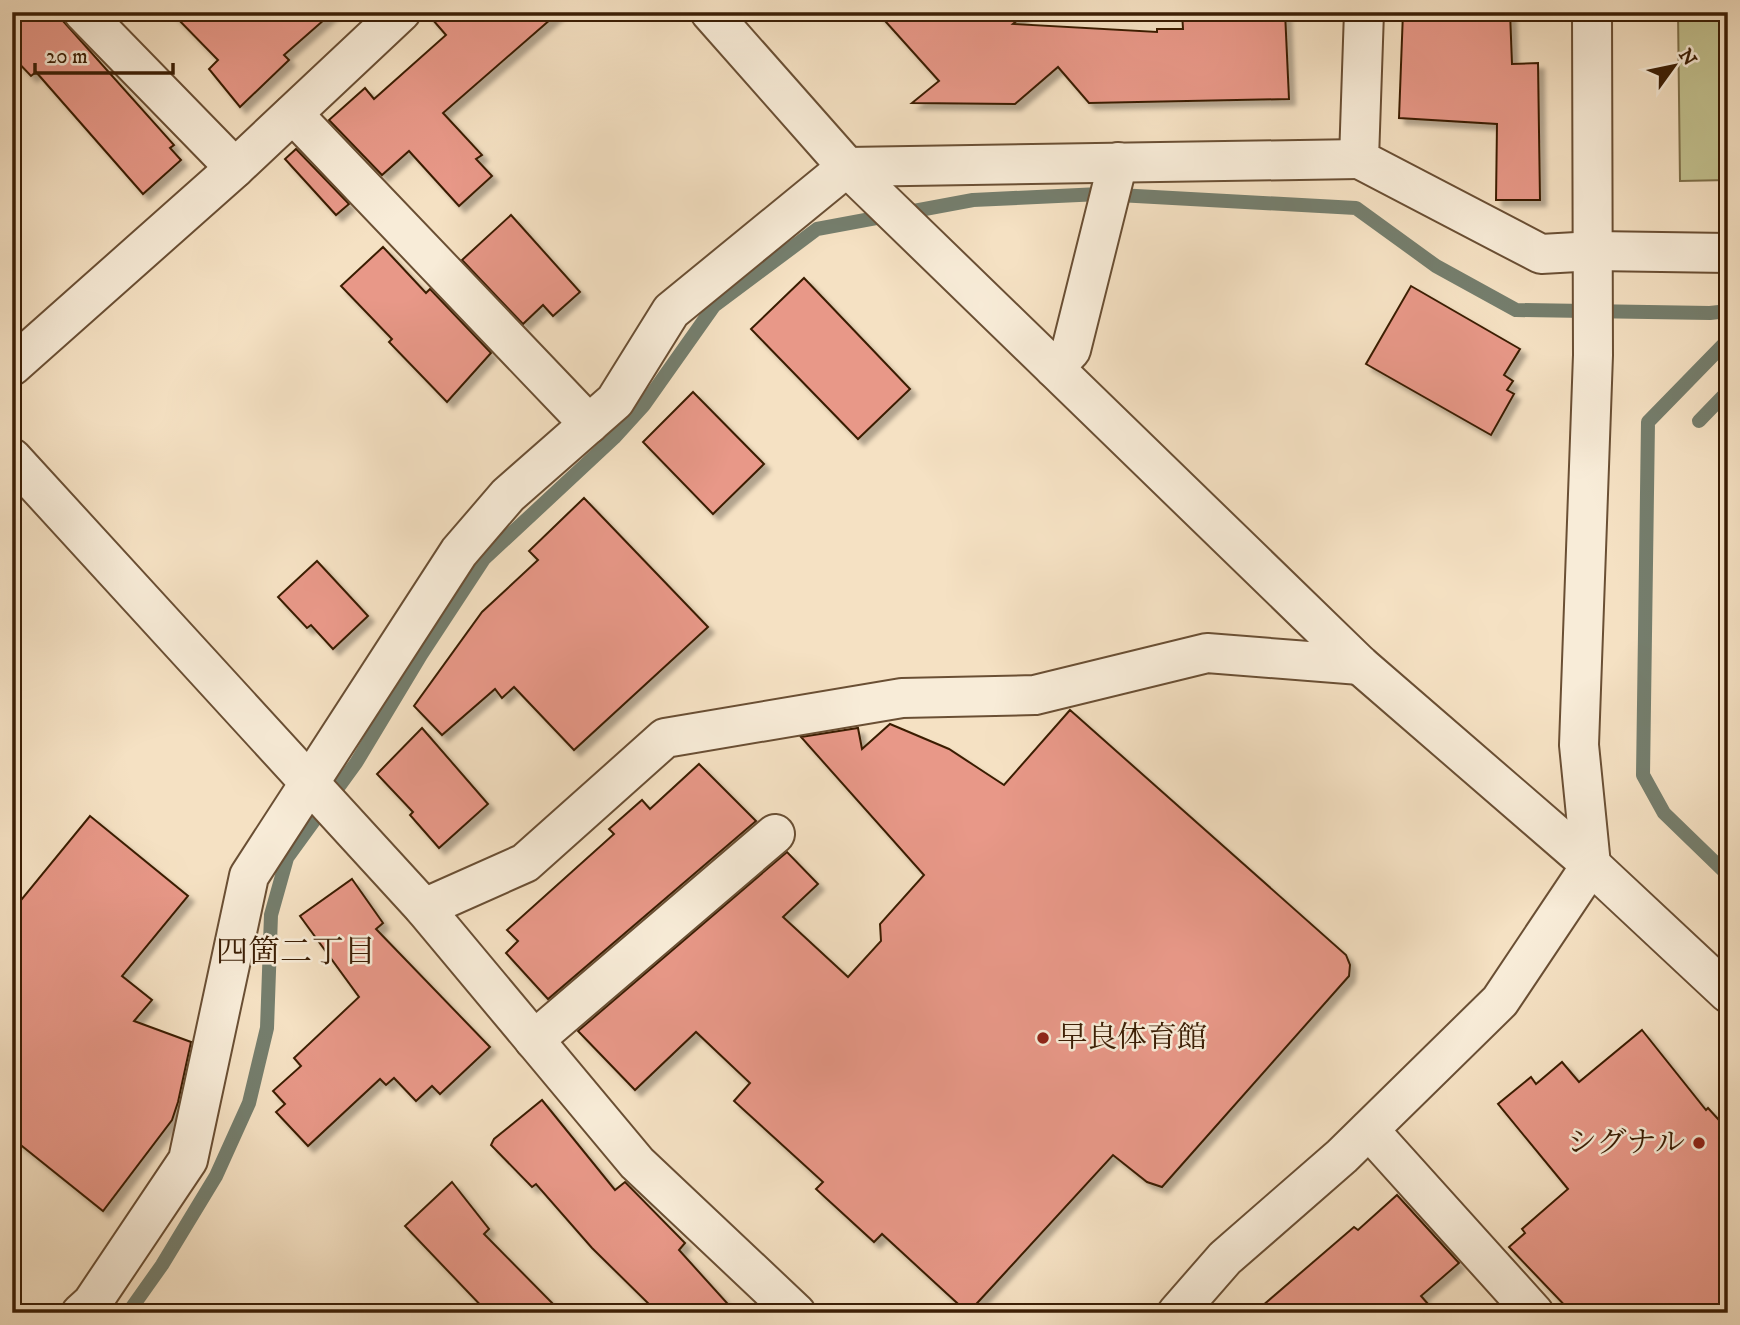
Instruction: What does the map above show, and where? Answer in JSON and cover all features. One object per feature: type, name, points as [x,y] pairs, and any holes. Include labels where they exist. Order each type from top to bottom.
[{"type":"street","points":[[83,12],[234,168]]},
{"type":"street","points":[[12,366],[234,168],[401,12]]},
{"type":"street","points":[[710,12],[856,174],[1360,665],[1591,865],[1728,993]]},
{"type":"street","points":[[1359,159],[1364,12]]},
{"type":"street","points":[[1177,1313],[1225,1258],[1369,1130],[1500,1001],[1591,865],[1578,745],[1595,251],[1592,12]]},
{"type":"street","points":[[293,114],[589,425]]},
{"type":"street","points":[[81,1313],[92,1303],[188,1160],[249,876],[459,552],[508,495],[615,401],[671,311],[856,174],[1118,162],[1359,159],[1541,254],[1595,251],[1728,253]]},
{"type":"street","points":[[1054,368],[1071,350],[1118,162]]},
{"type":"street","points":[[12,458],[424,908],[637,1163],[796,1313]]},
{"type":"street","points":[[424,908],[526,863],[665,738],[902,698],[1035,695],[1207,653],[1360,665]]},
{"type":"street","points":[[534,1040],[775,834]]},
{"type":"street","points":[[1369,1130],[1534,1313]]},
{"type":"shaded area","points":[[1678,12],[1728,12],[1728,180],[1680,181]]},
{"type":"building","points":[[12,12],[55,12],[174,145],[170,148],[181,160],[143,194],[36,72],[31,76],[12,56]]},
{"type":"building","points":[[171,12],[333,12],[284,55],[289,60],[240,107],[209,69],[218,60]]},
{"type":"building","points":[[426,12],[559,12],[443,113],[482,155],[476,159],[492,176],[459,206],[409,151],[382,175],[329,120],[365,88],[374,99],[446,35]]},
{"type":"building","points":[[877,12],[1027,12],[1013,24],[1157,32],[1157,29],[1183,29],[1182,12],[1285,12],[1289,99],[1089,103],[1058,67],[1015,104],[912,103],[939,81]]},
{"type":"building","points":[[1403,12],[1510,12],[1512,64],[1538,63],[1540,200],[1496,200],[1497,124],[1399,118]]},
{"type":"building","points":[[296,149],[349,204],[336,215],[285,159]]},
{"type":"building","points":[[511,215],[580,292],[553,316],[543,305],[523,324],[462,260]]},
{"type":"building","points":[[383,247],[426,293],[430,289],[491,353],[447,402],[389,342],[392,339],[341,286]]},
{"type":"building","points":[[804,278],[910,389],[858,439],[751,329]]},
{"type":"building","points":[[1411,286],[1520,349],[1504,375],[1513,381],[1507,390],[1514,394],[1491,435],[1366,364]]},
{"type":"building","points":[[693,392],[764,464],[713,514],[643,442]]},
{"type":"building","points":[[584,498],[708,627],[574,750],[514,687],[502,698],[495,689],[442,735],[414,706],[482,612],[538,560],[529,551]]},
{"type":"building","points":[[317,561],[368,616],[333,649],[311,625],[307,628],[278,597]]},
{"type":"building","name":"早良体育館","points":[[1070,710],[1346,955],[1350,965],[1349,976],[1162,1187],[1147,1182],[1113,1155],[968,1313],[882,1234],[874,1242],[816,1189],[823,1182],[734,1101],[750,1083],[696,1032],[635,1090],[578,1031],[787,852],[818,884],[783,917],[848,977],[881,941],[880,924],[924,875],[801,737],[858,728],[862,749],[890,724],[949,749],[1004,785]]},
{"type":"building","points":[[422,728],[488,804],[439,848],[410,815],[413,812],[377,774]]},
{"type":"building","points":[[699,764],[756,821],[548,999],[506,953],[518,941],[507,930],[614,834],[609,829],[642,800],[650,809]]},
{"type":"building","points":[[90,816],[188,896],[122,976],[152,1000],[134,1021],[191,1042],[178,1102],[172,1120],[103,1211],[12,1138],[12,911]]},
{"type":"building","points":[[352,879],[383,923],[376,929],[490,1047],[440,1094],[432,1086],[416,1101],[394,1078],[386,1085],[380,1079],[308,1146],[276,1112],[285,1104],[273,1091],[301,1066],[294,1058],[359,997],[300,916]]},
{"type":"building","points":[[1642,1030],[1706,1110],[1708,1108],[1728,1130],[1728,1313],[1572,1313],[1509,1247],[1525,1233],[1522,1229],[1568,1189],[1498,1104],[1531,1077],[1536,1084],[1562,1062],[1579,1082]]},
{"type":"building","points":[[542,1100],[615,1190],[625,1182],[685,1243],[679,1250],[736,1313],[658,1313],[592,1248],[536,1184],[532,1187],[491,1145],[494,1139]]},
{"type":"building","points":[[452,1182],[489,1229],[484,1234],[562,1313],[488,1313],[405,1226]]},
{"type":"building","points":[[1397,1195],[1459,1263],[1421,1296],[1436,1313],[1254,1313],[1354,1227],[1358,1230]]},
{"type":"waterway","points":[[128,1313],[162,1265],[216,1176],[249,1103],[267,1028],[271,915],[287,858],[356,763],[421,655],[484,559],[614,438],[644,405],[714,306],[817,229],[973,200],[1100,194],[1356,208],[1436,266],[1516,310],[1728,311]]},
{"type":"waterway","points":[[1728,340],[1648,422],[1643,775],[1664,813],[1728,875]]},
{"type":"waterway","points":[[1699,421],[1728,391]]},
{"type":"place","name":"早良体育館","points":[[1043,1038]]},
{"type":"place","name":"シグナル","points":[[1699,1143]]},
{"type":"district","name":"四箇二丁目","points":[[296,953]]}]
